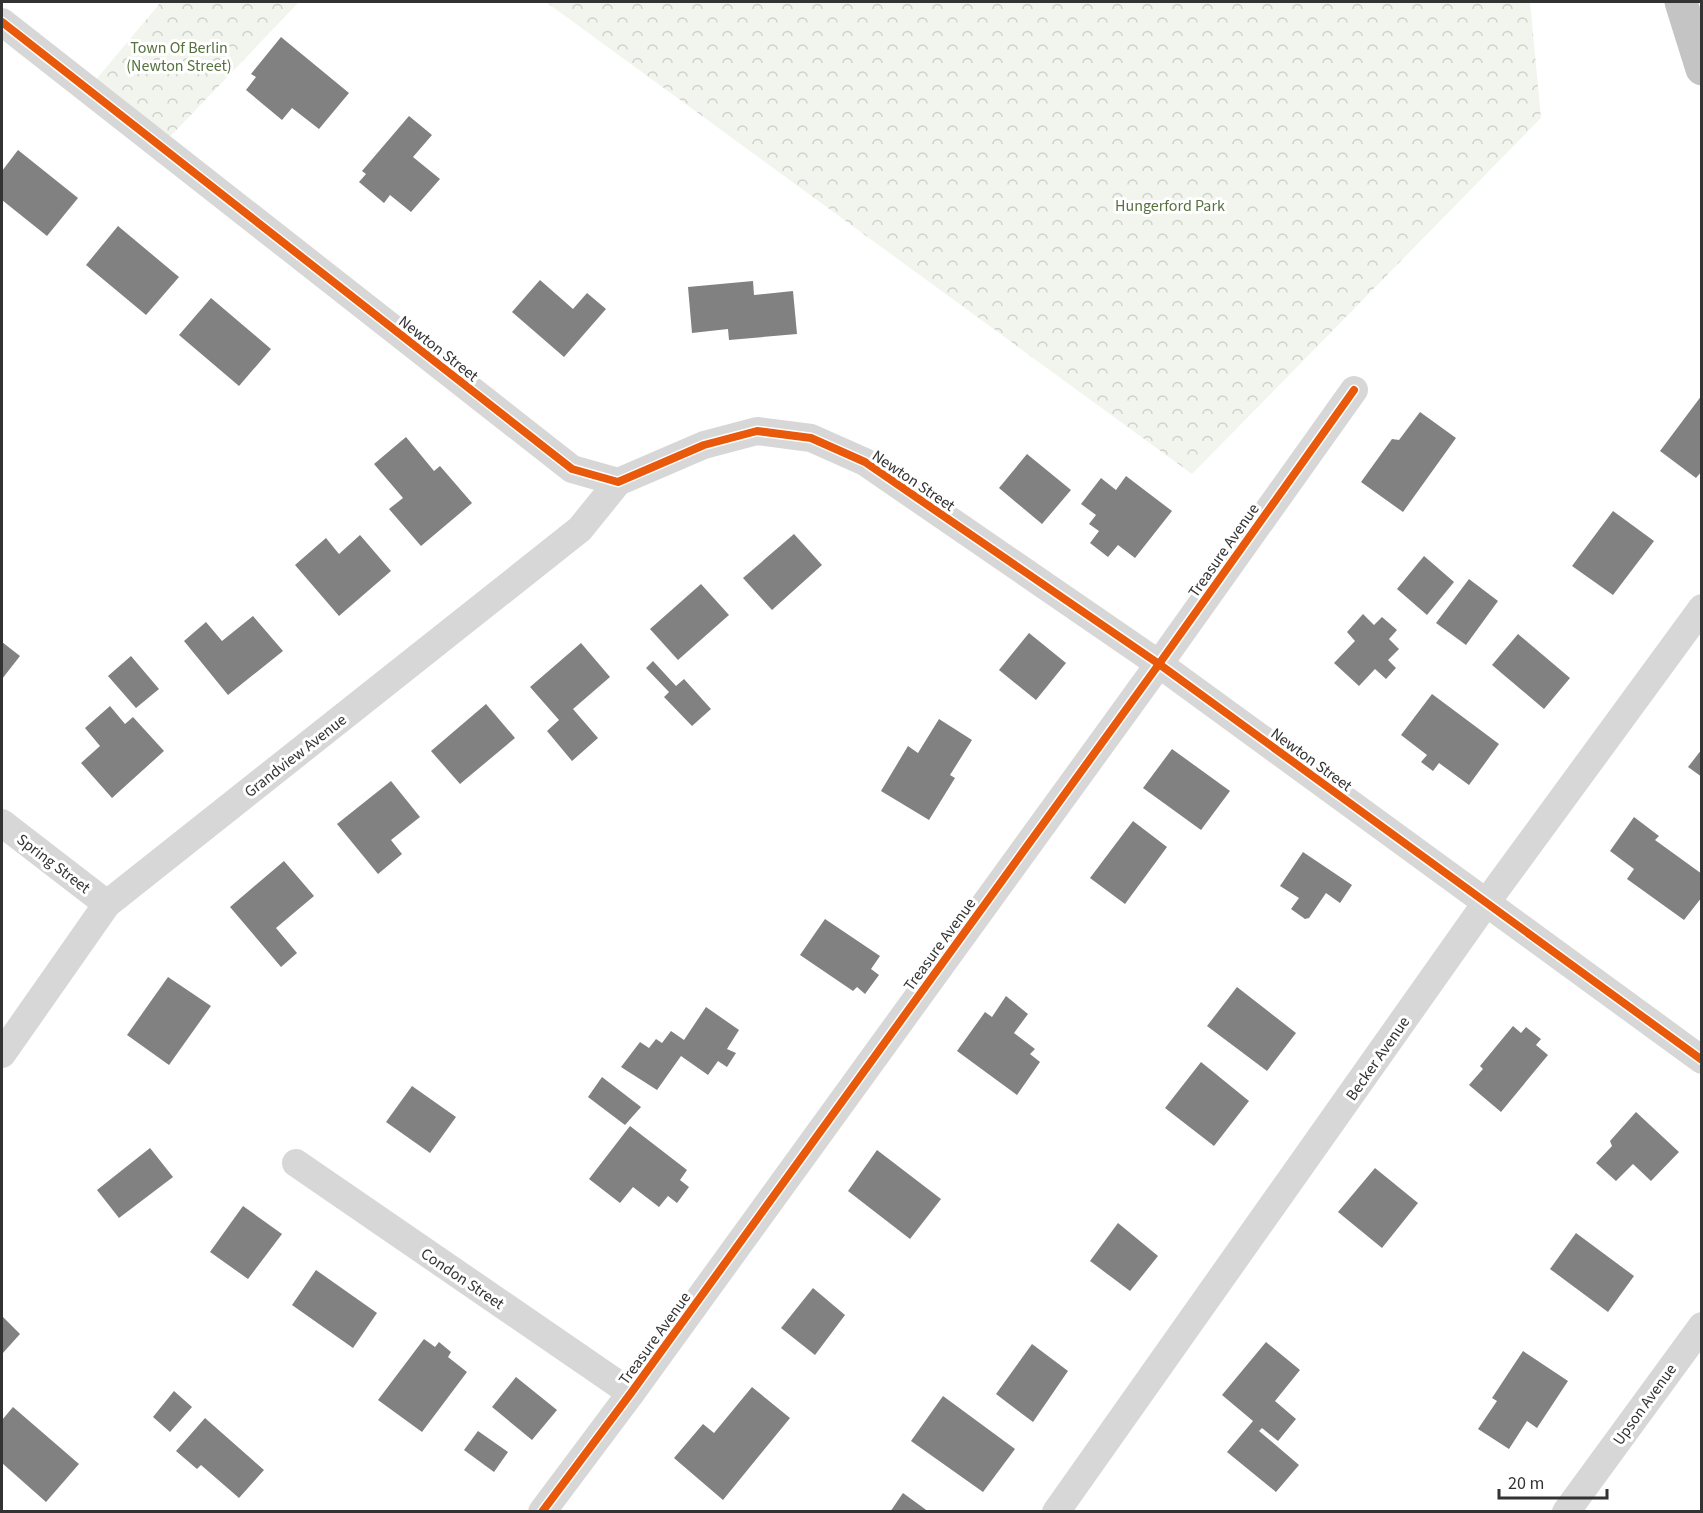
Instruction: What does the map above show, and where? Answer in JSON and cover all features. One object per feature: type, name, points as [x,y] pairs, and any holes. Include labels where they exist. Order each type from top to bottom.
[{"type":"highway","points":[[1681,2],[1701,69]]},
{"type":"street","name":"Newton Street","points":[[2,22],[572,469],[618,482],[704,445],[757,431],[812,438],[865,462],[1159,664],[1701,1060]]},
{"type":"street","name":"Treasure Avenue","points":[[542,1512],[631,1393],[1159,664],[1354,390]]},
{"type":"street","name":"Grandview Avenue","points":[[2,1054],[107,904],[580,529],[618,482]]},
{"type":"street","name":"Becker Avenue","points":[[1056,1512],[1486,903],[1701,608]]},
{"type":"street","name":"Spring Street","points":[[2,823],[107,904]]},
{"type":"street","name":"Condon Street","points":[[296,1163],[631,1393]]},
{"type":"street","name":"Upson Avenue","points":[[1566,1512],[1701,1326]]},
{"type":"green space","name":"Town Of Berlin (Newton Street)","points":[[161,2],[299,2],[162,145],[88,89]]},
{"type":"green space","name":"Hungerford Park","points":[[546,2],[1530,2],[1541,118],[1192,474]]},
{"type":"building","points":[[281,37],[349,93],[319,129],[292,108],[282,120],[246,90],[256,77],[251,74]]},
{"type":"building","points":[[409,116],[432,135],[413,157],[440,179],[411,212],[390,195],[384,203],[359,182],[366,174],[362,171]]},
{"type":"building","points":[[18,150],[78,198],[47,236],[2,200],[2,171]]},
{"type":"building","points":[[118,226],[179,277],[146,315],[86,265]]},
{"type":"building","points":[[540,280],[573,309],[587,293],[606,309],[564,357],[512,312]]},
{"type":"building","points":[[753,281],[754,295],[793,291],[797,334],[729,340],[728,329],[692,333],[688,287]]},
{"type":"building","points":[[211,298],[271,349],[239,386],[179,335]]},
{"type":"building","points":[[1702,395],[1702,471],[1696,478],[1660,451]]},
{"type":"building","points":[[1420,412],[1456,438],[1403,512],[1361,482],[1392,439],[1399,440]]},
{"type":"building","points":[[406,437],[434,471],[440,466],[472,503],[421,546],[389,509],[403,498],[374,464]]},
{"type":"building","points":[[1027,454],[1071,490],[1042,524],[999,488]]},
{"type":"building","points":[[1126,476],[1172,511],[1135,558],[1118,545],[1108,557],[1090,543],[1099,531],[1089,524],[1096,515],[1081,504],[1101,478],[1116,490]]},
{"type":"building","points":[[1613,511],[1654,541],[1613,595],[1572,566]]},
{"type":"building","points":[[794,534],[822,565],[772,610],[743,578]]},
{"type":"building","points":[[360,535],[391,571],[339,616],[295,565],[326,538],[339,554]]},
{"type":"building","points":[[1424,556],[1454,582],[1427,615],[1397,589]]},
{"type":"building","points":[[1469,579],[1498,601],[1466,645],[1436,623]]},
{"type":"building","points":[[701,584],[729,615],[678,660],[650,629]]},
{"type":"building","points":[[1363,614],[1374,625],[1382,617],[1397,630],[1389,639],[1399,649],[1388,660],[1396,668],[1386,679],[1375,669],[1359,686],[1334,663],[1355,641],[1347,632]]},
{"type":"building","points":[[253,616],[283,651],[228,695],[184,641],[206,622],[222,641]]},
{"type":"building","points":[[1029,633],[1066,663],[1036,700],[999,670]]},
{"type":"building","points":[[1518,634],[1570,678],[1544,709],[1492,665]]},
{"type":"building","points":[[2,642],[20,656],[2,679]]},
{"type":"building","points":[[581,643],[610,677],[573,709],[598,738],[572,761],[547,731],[559,720],[530,687]]},
{"type":"building","points":[[131,656],[159,689],[136,708],[108,676]]},
{"type":"building","points":[[653,661],[676,686],[684,679],[711,709],[692,726],[664,697],[669,692],[646,668]]},
{"type":"building","points":[[1432,694],[1499,744],[1469,785],[1439,763],[1433,771],[1421,762],[1427,755],[1401,735]]},
{"type":"building","points":[[486,704],[515,738],[460,784],[431,751]]},
{"type":"building","points":[[110,706],[125,724],[133,717],[164,751],[112,798],[81,763],[100,746],[85,728]]},
{"type":"building","points":[[939,719],[972,740],[950,775],[955,778],[929,820],[881,791],[908,746],[918,753]]},
{"type":"building","points":[[1172,749],[1230,791],[1201,830],[1143,788]]},
{"type":"building","points":[[1702,749],[1702,777],[1688,767]]},
{"type":"building","points":[[391,781],[420,817],[391,840],[402,854],[378,874],[337,824]]},
{"type":"building","points":[[1634,817],[1659,836],[1655,840],[1702,874],[1702,897],[1684,920],[1627,879],[1634,869],[1610,851]]},
{"type":"building","points":[[1133,821],[1167,847],[1125,904],[1090,878]]},
{"type":"building","points":[[1303,852],[1352,885],[1340,903],[1326,893],[1309,918],[1305,919],[1291,909],[1299,898],[1280,886]]},
{"type":"building","points":[[284,861],[314,896],[276,928],[297,953],[281,967],[230,907]]},
{"type":"building","points":[[825,919],[880,956],[871,969],[879,975],[865,994],[857,987],[853,991],[800,955]]},
{"type":"building","points":[[168,977],[211,1006],[169,1065],[127,1035]]},
{"type":"building","points":[[1237,987],[1296,1033],[1267,1071],[1207,1026]]},
{"type":"building","points":[[1006,996],[1028,1014],[1014,1033],[1035,1049],[1030,1054],[1040,1062],[1017,1095],[957,1051],[985,1012],[992,1017]]},
{"type":"building","points":[[706,1007],[739,1030],[727,1049],[736,1053],[727,1067],[718,1061],[708,1075],[681,1056],[657,1090],[621,1067],[640,1042],[649,1048],[656,1039],[662,1043],[671,1031],[684,1040]]},
{"type":"building","points":[[1513,1026],[1521,1033],[1526,1027],[1541,1039],[1536,1045],[1548,1055],[1501,1112],[1469,1085],[1483,1069],[1480,1066]]},
{"type":"building","points":[[1201,1062],[1249,1101],[1214,1146],[1165,1108]]},
{"type":"building","points":[[602,1077],[641,1107],[625,1125],[588,1097]]},
{"type":"building","points":[[412,1086],[456,1117],[430,1153],[386,1122]]},
{"type":"building","points":[[1636,1112],[1679,1152],[1651,1181],[1633,1164],[1616,1181],[1596,1163],[1612,1146],[1610,1141]]},
{"type":"building","points":[[630,1126],[687,1170],[680,1180],[689,1187],[677,1203],[668,1196],[659,1207],[633,1187],[620,1203],[589,1179]]},
{"type":"building","points":[[150,1148],[173,1177],[119,1218],[97,1190]]},
{"type":"building","points":[[877,1150],[941,1199],[910,1239],[848,1191]]},
{"type":"building","points":[[1375,1168],[1418,1203],[1382,1248],[1338,1212]]},
{"type":"building","points":[[243,1206],[282,1234],[248,1279],[210,1252]]},
{"type":"building","points":[[1118,1223],[1158,1256],[1130,1291],[1090,1261]]},
{"type":"building","points":[[1576,1233],[1634,1276],[1608,1312],[1550,1269]]},
{"type":"building","points":[[316,1270],[377,1313],[353,1348],[292,1305]]},
{"type":"building","points":[[813,1288],[845,1315],[815,1355],[781,1328]]},
{"type":"building","points":[[2,1316],[20,1334],[2,1354]]},
{"type":"building","points":[[424,1339],[435,1347],[439,1342],[451,1352],[448,1357],[467,1372],[422,1432],[378,1400]]},
{"type":"building","points":[[1266,1342],[1300,1370],[1275,1401],[1296,1419],[1278,1441],[1262,1428],[1259,1431],[1299,1465],[1276,1492],[1227,1452],[1253,1421],[1222,1395]]},
{"type":"building","points":[[1032,1344],[1068,1371],[1033,1422],[996,1394]]},
{"type":"building","points":[[1523,1351],[1568,1381],[1537,1428],[1527,1421],[1509,1449],[1478,1429],[1497,1401],[1492,1398]]},
{"type":"building","points":[[516,1377],[557,1410],[532,1440],[492,1407]]},
{"type":"building","points":[[752,1387],[790,1418],[723,1500],[674,1458],[703,1424],[714,1433]]},
{"type":"building","points":[[174,1391],[192,1407],[170,1432],[153,1417]]},
{"type":"building","points":[[943,1396],[1015,1449],[983,1492],[911,1441]]},
{"type":"building","points":[[13,1407],[79,1464],[46,1502],[2,1463],[2,1420]]},
{"type":"building","points":[[205,1418],[264,1470],[239,1498],[201,1465],[197,1469],[176,1451]]},
{"type":"building","points":[[478,1431],[508,1452],[494,1472],[464,1450]]},
{"type":"building","points":[[903,1493],[929,1512],[890,1512]]},
{"type":"cycle path","points":[[2,22],[572,469],[618,482],[704,445],[757,431],[811,438],[865,462],[1159,664],[1702,1060]]},
{"type":"cycle path","points":[[542,1512],[631,1393],[1159,664],[1354,390]]}]
